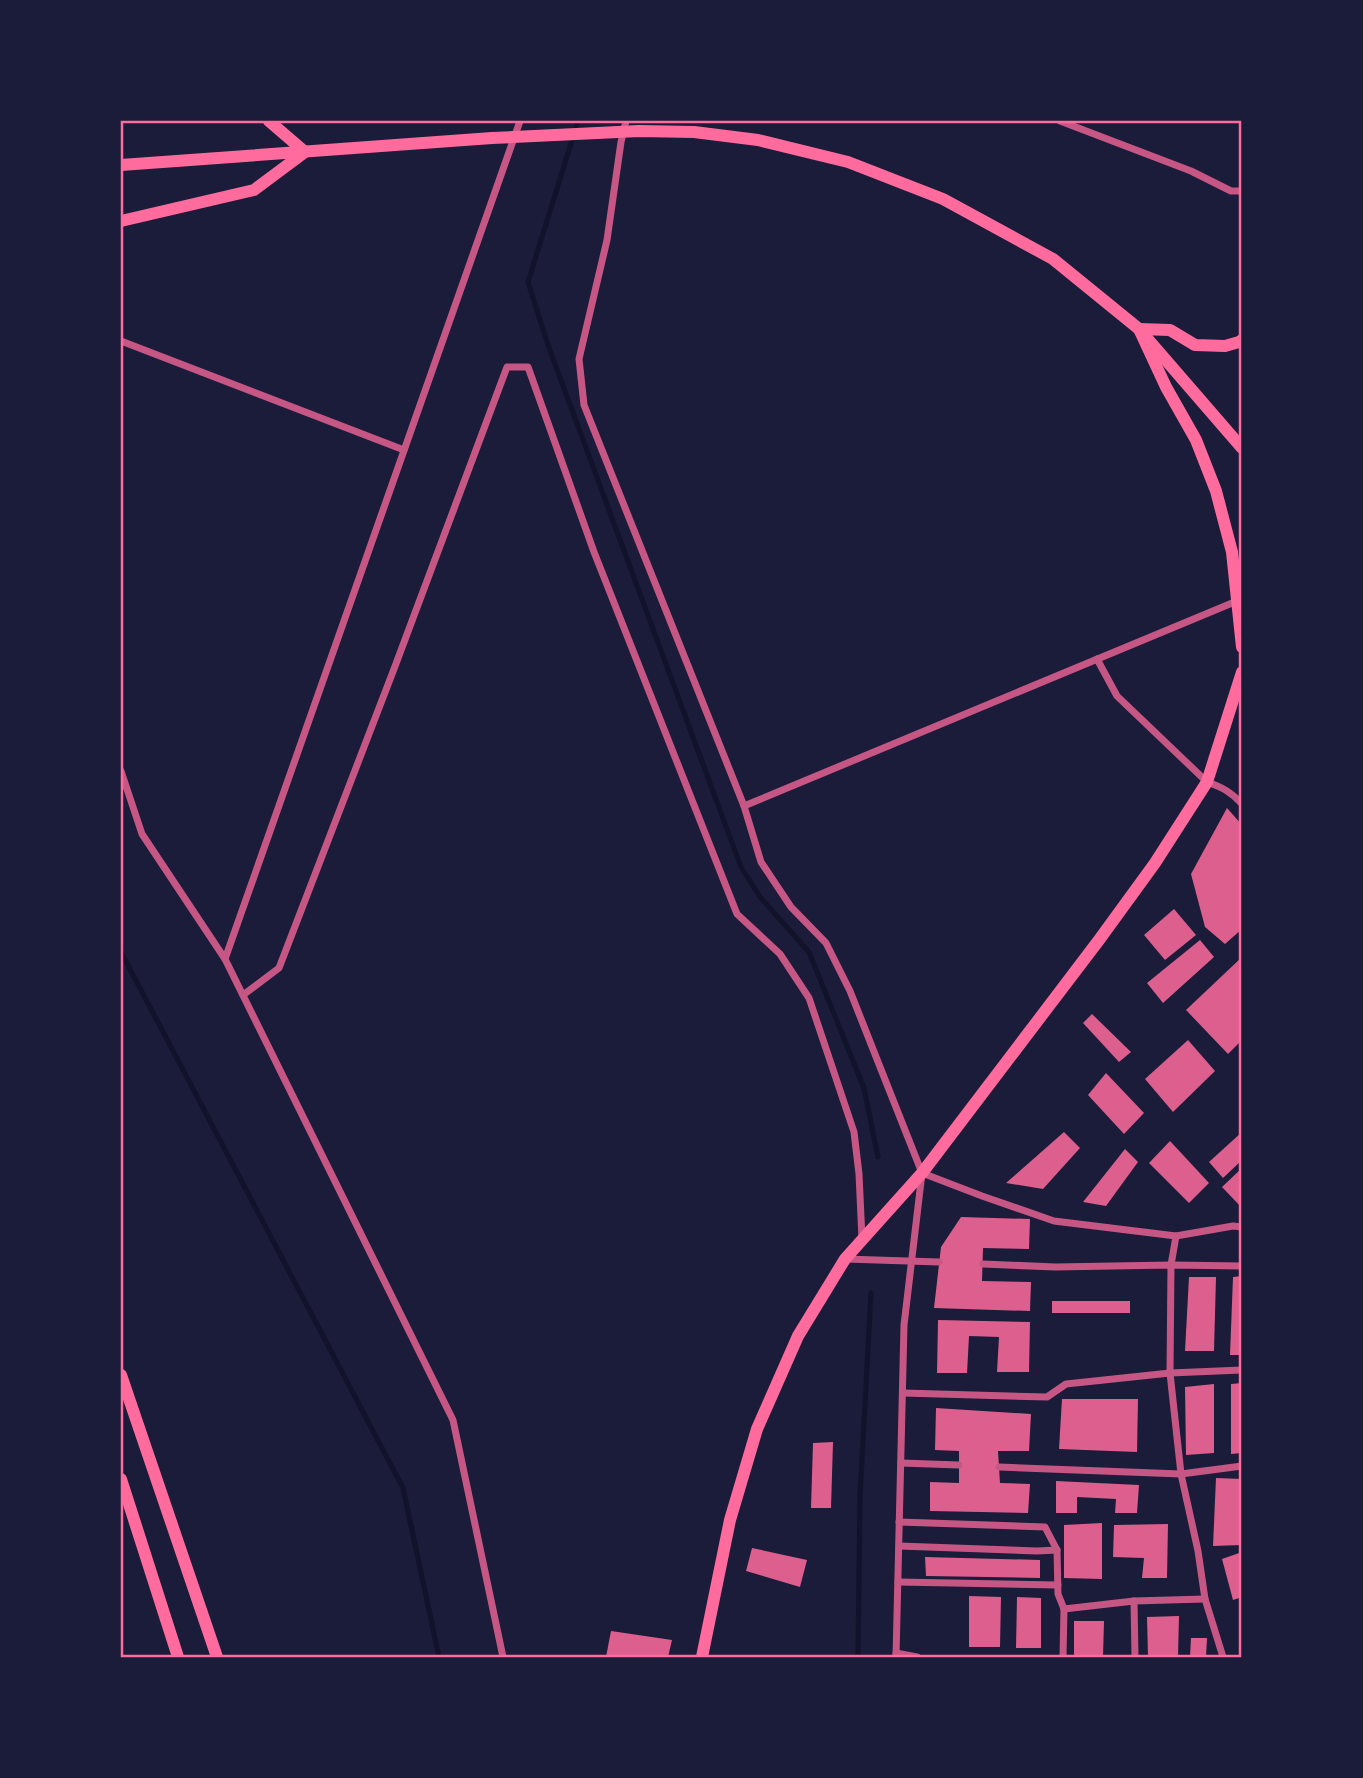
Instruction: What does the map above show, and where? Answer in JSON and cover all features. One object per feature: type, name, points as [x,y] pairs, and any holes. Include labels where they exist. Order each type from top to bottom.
[{"type":"main road","points":[[269,121],[305,152]]},
{"type":"main road","points":[[121,164],[492,138],[639,131],[694,132],[758,140],[848,162],[943,199],[1053,259],[1139,329],[1242,448]]},
{"type":"main road","points":[[121,220],[254,190],[305,152]]},
{"type":"main road","points":[[1139,329],[1170,330],[1195,345],[1225,346],[1242,340]]},
{"type":"main road","points":[[1139,329],[1166,387],[1196,440],[1216,491],[1232,552],[1242,647]]},
{"type":"main road","points":[[702,1657],[730,1520],[757,1429],[798,1336],[845,1259],[922,1173],[1155,863],[1207,782],[1238,699],[1242,672]]},
{"type":"main road","points":[[121,1375],[217,1657]]},
{"type":"main road","points":[[121,1479],[178,1657]]},
{"type":"street","points":[[225,959],[520,121]]},
{"type":"street","points":[[1060,121],[1191,171],[1231,191],[1242,191]]},
{"type":"street","points":[[625,123],[607,240],[579,359],[584,405],[744,806],[761,862],[791,906],[826,943],[850,991],[922,1173],[904,1325],[896,1655],[917,1657]]},
{"type":"street","points":[[121,341],[404,450]]},
{"type":"street","points":[[243,995],[279,968],[507,367],[528,367],[594,552],[737,914],[780,954],[809,998],[855,1132],[862,1240]]},
{"type":"street","points":[[744,806],[1237,601]]},
{"type":"street","points":[[1097,659],[1117,696],[1207,782],[1232,793],[1242,804]]},
{"type":"street","points":[[121,772],[142,834],[225,959],[453,1420],[503,1657]]},
{"type":"street","points":[[922,1173],[1054,1221],[1176,1236],[1233,1226],[1242,1227]]},
{"type":"street","points":[[1176,1236],[1171,1265],[1170,1373],[1181,1474],[1198,1551],[1205,1599],[1223,1657]]},
{"type":"street","points":[[845,1259],[939,1262]]},
{"type":"street","points":[[982,1264],[1055,1267],[1242,1266]]},
{"type":"street","points":[[903,1393],[1047,1397],[1066,1384],[1170,1373],[1242,1370]]},
{"type":"street","points":[[901,1462],[959,1465]]},
{"type":"street","points":[[999,1466],[1181,1474],[1242,1466]]},
{"type":"street","points":[[899,1522],[1045,1527],[1057,1550],[1058,1594],[1064,1609],[1063,1657]]},
{"type":"street","points":[[899,1546],[1057,1550]]},
{"type":"street","points":[[898,1582],[1058,1585]]},
{"type":"street","points":[[1064,1609],[1134,1601],[1205,1599]]},
{"type":"street","points":[[1134,1601],[1135,1657]]},
{"type":"building","points":[[1227,808],[1242,825],[1242,929],[1225,944],[1205,927],[1191,874]]},
{"type":"building","points":[[1174,909],[1196,935],[1165,960],[1144,935]]},
{"type":"building","points":[[1200,940],[1214,957],[1163,1003],[1147,983]]},
{"type":"building","points":[[1242,957],[1242,1040],[1228,1054],[1186,1010]]},
{"type":"building","points":[[1092,1014],[1131,1052],[1119,1062],[1083,1023]]},
{"type":"building","points":[[1188,1040],[1215,1071],[1173,1112],[1145,1079]]},
{"type":"building","points":[[1106,1073],[1144,1113],[1124,1134],[1088,1095]]},
{"type":"building","points":[[1064,1132],[1080,1148],[1043,1189],[1006,1183]]},
{"type":"building","points":[[1242,1132],[1242,1160],[1223,1178],[1209,1162]]},
{"type":"building","points":[[1170,1141],[1209,1183],[1189,1203],[1149,1163]]},
{"type":"building","points":[[1125,1149],[1138,1162],[1106,1206],[1083,1202]]},
{"type":"building","points":[[1242,1168],[1242,1208],[1222,1187]]},
{"type":"building","points":[[961,1217],[1030,1219],[1029,1249],[983,1248],[982,1281],[1031,1282],[1030,1311],[934,1308],[941,1247]]},
{"type":"building","points":[[1242,1276],[1242,1355],[1230,1355],[1233,1277]]},
{"type":"building","points":[[1189,1277],[1216,1277],[1214,1351],[1185,1351]]},
{"type":"building","points":[[1052,1301],[1130,1301],[1130,1313],[1052,1313]]},
{"type":"building","points":[[938,1320],[1030,1322],[1029,1372],[997,1372],[999,1337],[969,1336],[967,1373],[937,1373]]},
{"type":"building","points":[[1242,1383],[1242,1453],[1231,1454],[1231,1384]]},
{"type":"building","points":[[1214,1384],[1214,1453],[1186,1455],[1185,1387]]},
{"type":"building","points":[[1062,1399],[1138,1399],[1137,1452],[1059,1449]]},
{"type":"building","points":[[936,1408],[1031,1414],[1029,1451],[998,1451],[1000,1483],[1030,1484],[1028,1513],[930,1511],[930,1482],[959,1483],[959,1451],[935,1450]]},
{"type":"building","points":[[833,1442],[831,1508],[811,1508],[813,1443]]},
{"type":"building","points":[[1216,1478],[1242,1479],[1242,1545],[1213,1546]]},
{"type":"building","points":[[1056,1481],[1139,1485],[1137,1513],[1115,1513],[1116,1499],[1077,1497],[1077,1513],[1056,1513]]},
{"type":"building","points":[[1102,1523],[1102,1579],[1064,1578],[1064,1525]]},
{"type":"building","points":[[1168,1524],[1167,1578],[1142,1578],[1144,1558],[1113,1557],[1114,1525]]},
{"type":"building","points":[[752,1548],[807,1560],[800,1587],[746,1571]]},
{"type":"building","points":[[1242,1552],[1242,1597],[1233,1600],[1222,1559]]},
{"type":"building","points":[[925,1557],[1040,1560],[1040,1578],[926,1576]]},
{"type":"building","points":[[969,1596],[1001,1597],[1000,1647],[969,1647]]},
{"type":"building","points":[[1017,1597],[1041,1598],[1041,1648],[1016,1648]]},
{"type":"building","points":[[1179,1616],[1178,1657],[1148,1657],[1147,1617]]},
{"type":"building","points":[[1074,1621],[1104,1621],[1103,1657],[1074,1657]]},
{"type":"building","points":[[611,1631],[672,1640],[668,1657],[606,1657]]},
{"type":"building","points":[[1191,1638],[1207,1638],[1206,1657],[1190,1657]]},
{"type":"waterway","points":[[578,121],[528,282],[548,345],[741,867],[760,897],[809,952],[864,1088],[878,1157]]},
{"type":"waterway","points":[[121,952],[403,1488],[439,1657]]},
{"type":"waterway","points":[[858,1657],[860,1496],[871,1293]]}]
